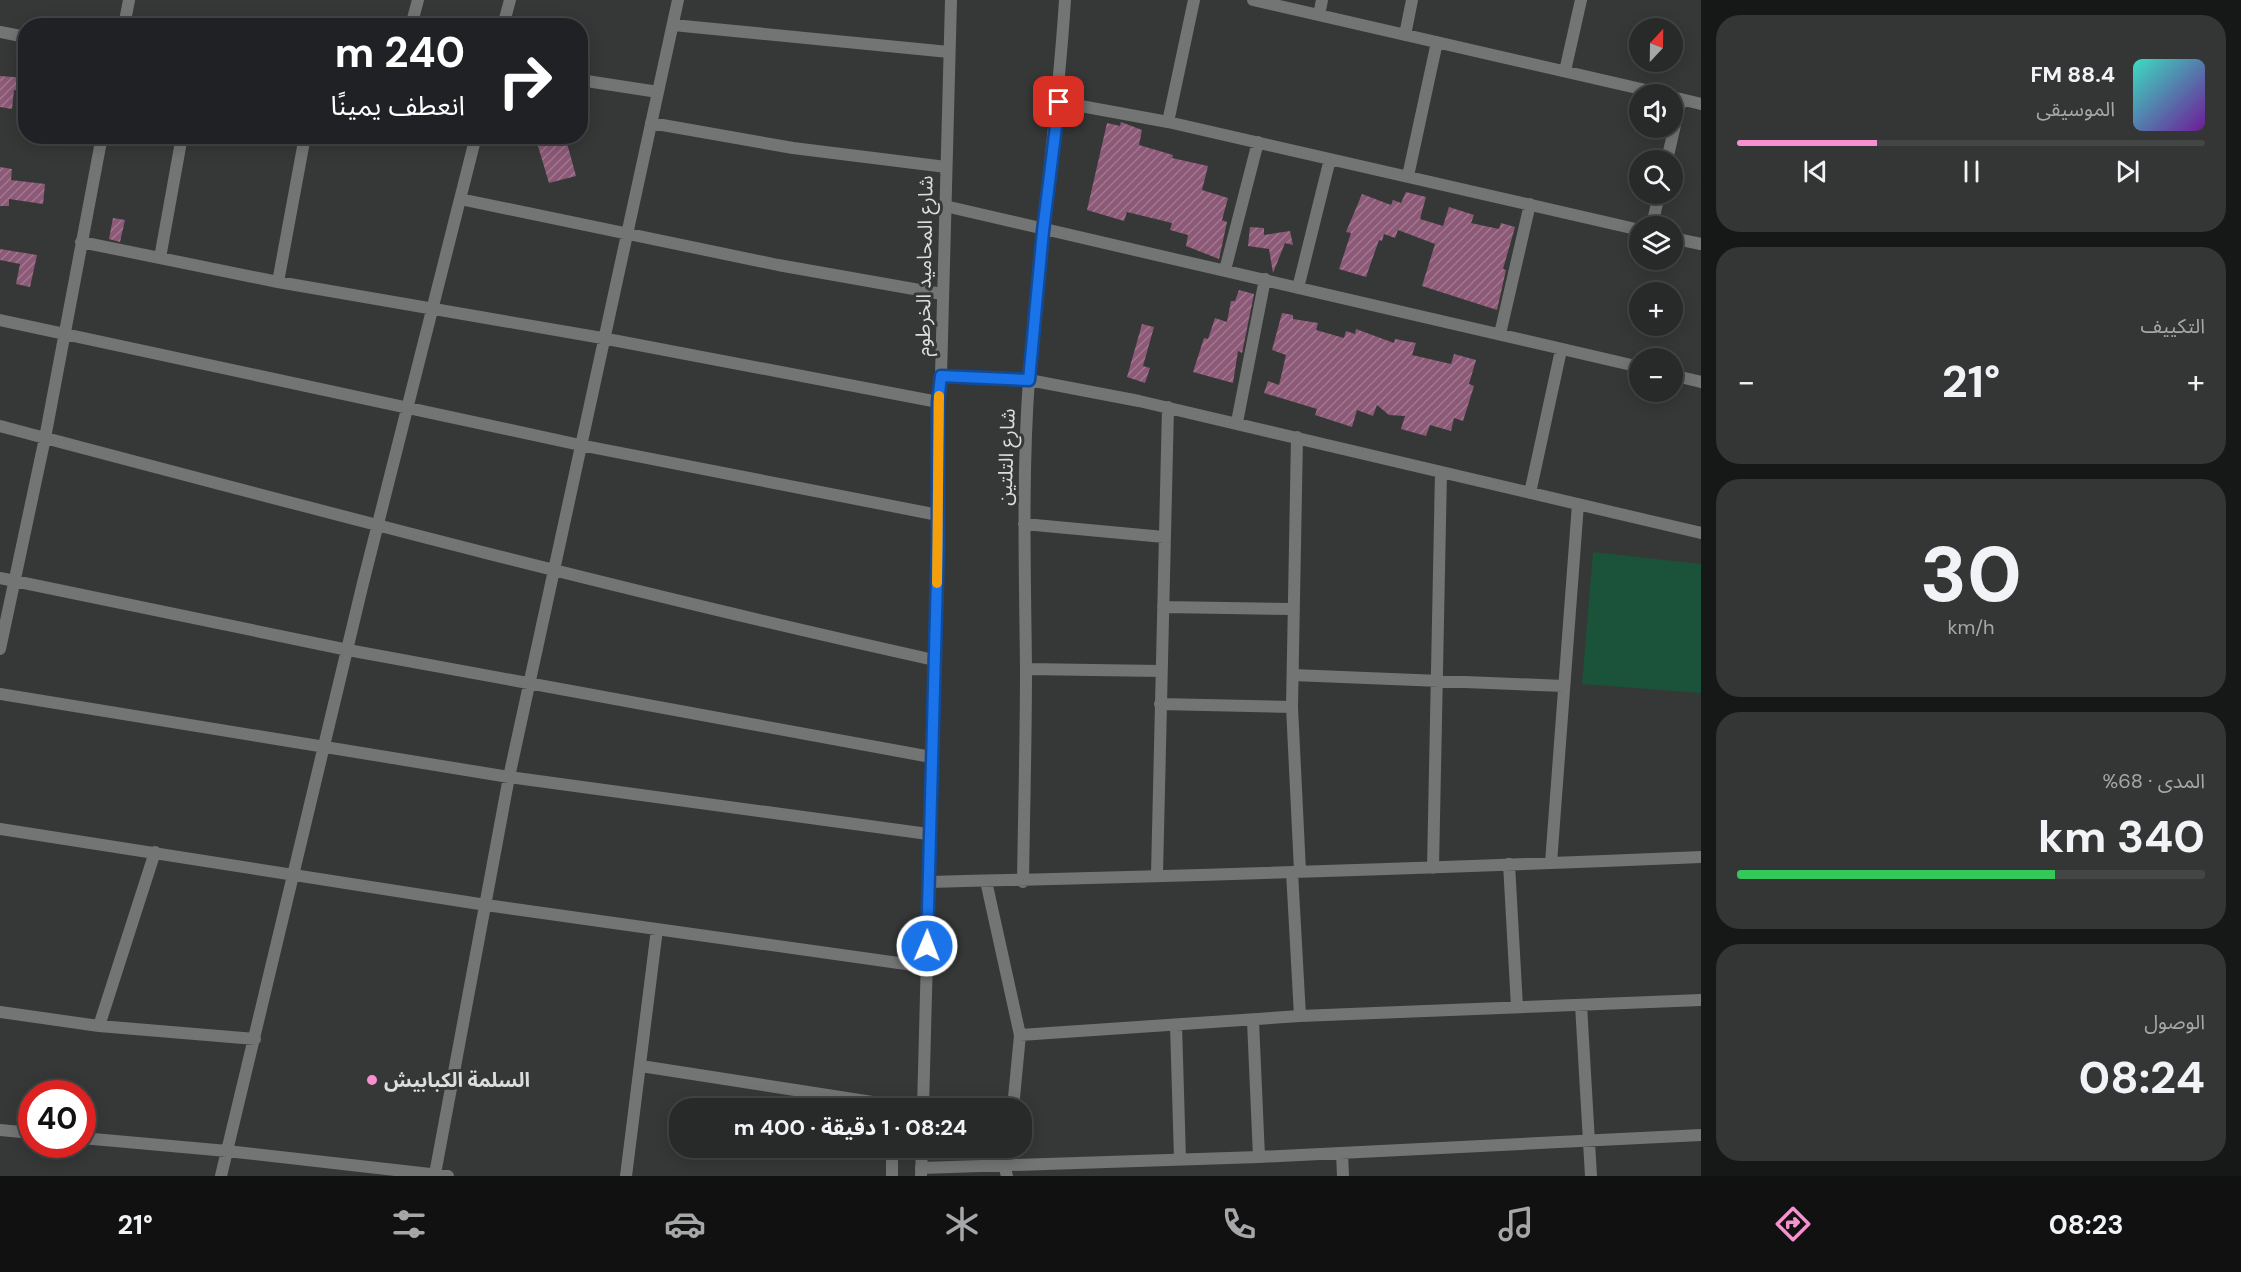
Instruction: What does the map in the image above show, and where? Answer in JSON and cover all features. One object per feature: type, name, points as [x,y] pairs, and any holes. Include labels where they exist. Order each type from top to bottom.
[{"type":"street","points":[[126,18],[129,0]]},
{"type":"street","points":[[413,18],[418,0]]},
{"type":"street","points":[[505,18],[510,0]]},
{"type":"street","points":[[96,1139],[227,1151],[441,1175],[509,777],[602,338],[678,0]]},
{"type":"street","name":"شارع المحاميد الخرطوم","points":[[923,1098],[929,882],[928,834],[939,515],[938,402],[941,376],[951,0]]},
{"type":"street","name":"شارع التلتين","points":[[1023,882],[1026,669],[1024,524],[1029,380],[1043,231],[1059,102],[1065,0]]},
{"type":"street","points":[[1168,122],[1194,0]]},
{"type":"street","points":[[1253,0],[1629,86]]},
{"type":"street","points":[[1319,15],[1322,0]]},
{"type":"street","points":[[1405,35],[1412,0]]},
{"type":"street","points":[[1565,71],[1581,0]]},
{"type":"street","points":[[673,25],[949,52]]},
{"type":"street","points":[[0,32],[18,35]]},
{"type":"street","points":[[1408,176],[1437,42]]},
{"type":"street","points":[[588,81],[658,92]]},
{"type":"street","points":[[1683,100],[1701,104]]},
{"type":"street","points":[[1059,102],[1168,122],[1629,227]]},
{"type":"street","points":[[651,123],[793,148],[946,167]]},
{"type":"street","points":[[1225,270],[1258,142]]},
{"type":"street","points":[[0,648],[45,438],[100,144]]},
{"type":"street","points":[[160,258],[181,144]]},
{"type":"street","points":[[278,282],[304,144]]},
{"type":"street","points":[[221,1176],[378,525],[474,144]]},
{"type":"street","points":[[1298,288],[1330,159]]},
{"type":"street","points":[[460,199],[778,265],[942,294]]},
{"type":"street","points":[[1500,334],[1530,204]]},
{"type":"street","points":[[945,206],[1043,231],[1265,279],[1629,365]]},
{"type":"street","points":[[1683,240],[1701,244]]},
{"type":"street","points":[[81,242],[278,282],[602,338],[938,402]]},
{"type":"street","points":[[1237,422],[1265,279]]},
{"type":"street","points":[[0,320],[580,445],[939,515]]},
{"type":"street","points":[[1530,493],[1562,350]]},
{"type":"street","points":[[941,376],[1029,380],[1168,407],[1701,533]]},
{"type":"street","points":[[1683,378],[1701,382]]},
{"type":"street","points":[[1157,874],[1168,407]]},
{"type":"street","points":[[0,426],[553,572],[748,619],[934,660]]},
{"type":"street","points":[[1297,436],[1292,706],[1300,1016]]},
{"type":"street","points":[[1433,868],[1441,472]]},
{"type":"street","points":[[1551,863],[1578,504]]},
{"type":"street","points":[[1024,524],[1164,537]]},
{"type":"street","points":[[0,578],[348,650],[931,757]]},
{"type":"street","points":[[1163,607],[1293,609]]},
{"type":"street","points":[[1026,669],[1161,671]]},
{"type":"street","points":[[1293,675],[1564,686]]},
{"type":"street","points":[[0,694],[509,777],[928,834]]},
{"type":"street","points":[[1160,704],[1292,706]]},
{"type":"street","points":[[0,829],[486,905],[927,967]]},
{"type":"street","points":[[99,1026],[154,852]]},
{"type":"street","points":[[929,882],[1023,882],[1157,874],[1433,868],[1701,857]]},
{"type":"street","points":[[1509,864],[1517,1007]]},
{"type":"street","points":[[986,881],[1020,1035],[1014,1098]]},
{"type":"street","points":[[626,1176],[657,929]]},
{"type":"street","points":[[1020,1035],[1253,1021],[1300,1016],[1701,1000]]},
{"type":"street","points":[[1581,1005],[1591,1176]]},
{"type":"street","points":[[0,1012],[99,1026],[255,1040]]},
{"type":"street","points":[[1253,1021],[1259,1156]]},
{"type":"street","points":[[1176,1025],[1180,1159]]},
{"type":"street","points":[[640,1066],[837,1098]]},
{"type":"street","points":[[0,1130],[18,1132]]},
{"type":"street","points":[[921,1172],[1006,1171],[1180,1159],[1701,1136]]},
{"type":"street","points":[[1342,1153],[1343,1176]]},
{"type":"street","points":[[892,1158],[892,1176]]},
{"type":"green space","points":[[1593,552],[1701,564],[1701,693],[1582,684]]},
{"type":"building","points":[[0,76],[18,77],[18,90],[14,90],[12,109],[0,107]]},
{"type":"building","points":[[1121,122],[1142,130],[1139,145],[1173,155],[1172,158],[1208,166],[1202,190],[1228,198],[1222,220],[1227,222],[1219,259],[1186,246],[1188,235],[1170,230],[1172,223],[1127,212],[1124,221],[1087,210],[1107,123],[1120,126]]},
{"type":"building","points":[[537,144],[567,144],[576,176],[549,183]]},
{"type":"building","points":[[0,167],[12,169],[11,180],[45,184],[43,204],[9,199],[9,206],[0,206]]},
{"type":"building","points":[[1406,192],[1426,197],[1420,219],[1443,226],[1449,207],[1474,215],[1471,223],[1499,229],[1501,223],[1515,227],[1503,269],[1506,270],[1497,310],[1422,286],[1435,244],[1398,230],[1395,238],[1384,234],[1382,241],[1379,240],[1366,277],[1339,269],[1351,233],[1346,232],[1362,194],[1391,205],[1393,200],[1401,203]]},
{"type":"building","points":[[113,218],[125,220],[120,242],[109,239]]},
{"type":"building","points":[[1250,227],[1264,228],[1264,235],[1290,231],[1293,245],[1285,243],[1273,273],[1269,249],[1248,246]]},
{"type":"building","points":[[0,249],[37,255],[30,287],[16,284],[20,264],[0,260]]},
{"type":"building","points":[[1239,290],[1254,294],[1242,353],[1238,351],[1233,383],[1193,372],[1204,338],[1208,339],[1215,318],[1227,322],[1231,301],[1235,301]]},
{"type":"building","points":[[1282,313],[1293,315],[1293,319],[1318,323],[1316,330],[1344,338],[1346,331],[1355,334],[1356,329],[1394,343],[1395,339],[1416,343],[1412,355],[1451,364],[1454,354],[1476,360],[1469,384],[1474,386],[1463,421],[1454,418],[1451,431],[1430,425],[1426,436],[1401,429],[1405,416],[1389,415],[1377,405],[1373,416],[1357,410],[1352,427],[1315,415],[1317,409],[1264,393],[1268,381],[1279,385],[1286,355],[1272,350]]},
{"type":"building","points":[[1142,324],[1154,327],[1143,366],[1150,368],[1145,383],[1127,377]]},
{"type":"slow traffic","points":[[937,583],[939,396]]},
{"type":"place","name":"السلمة الكبابيش","points":[[372,1080]]},
{"type":"route","points":[[927,946],[928,834],[939,515],[938,402],[941,376],[1029,380],[1043,231],[1059,102]]}]
